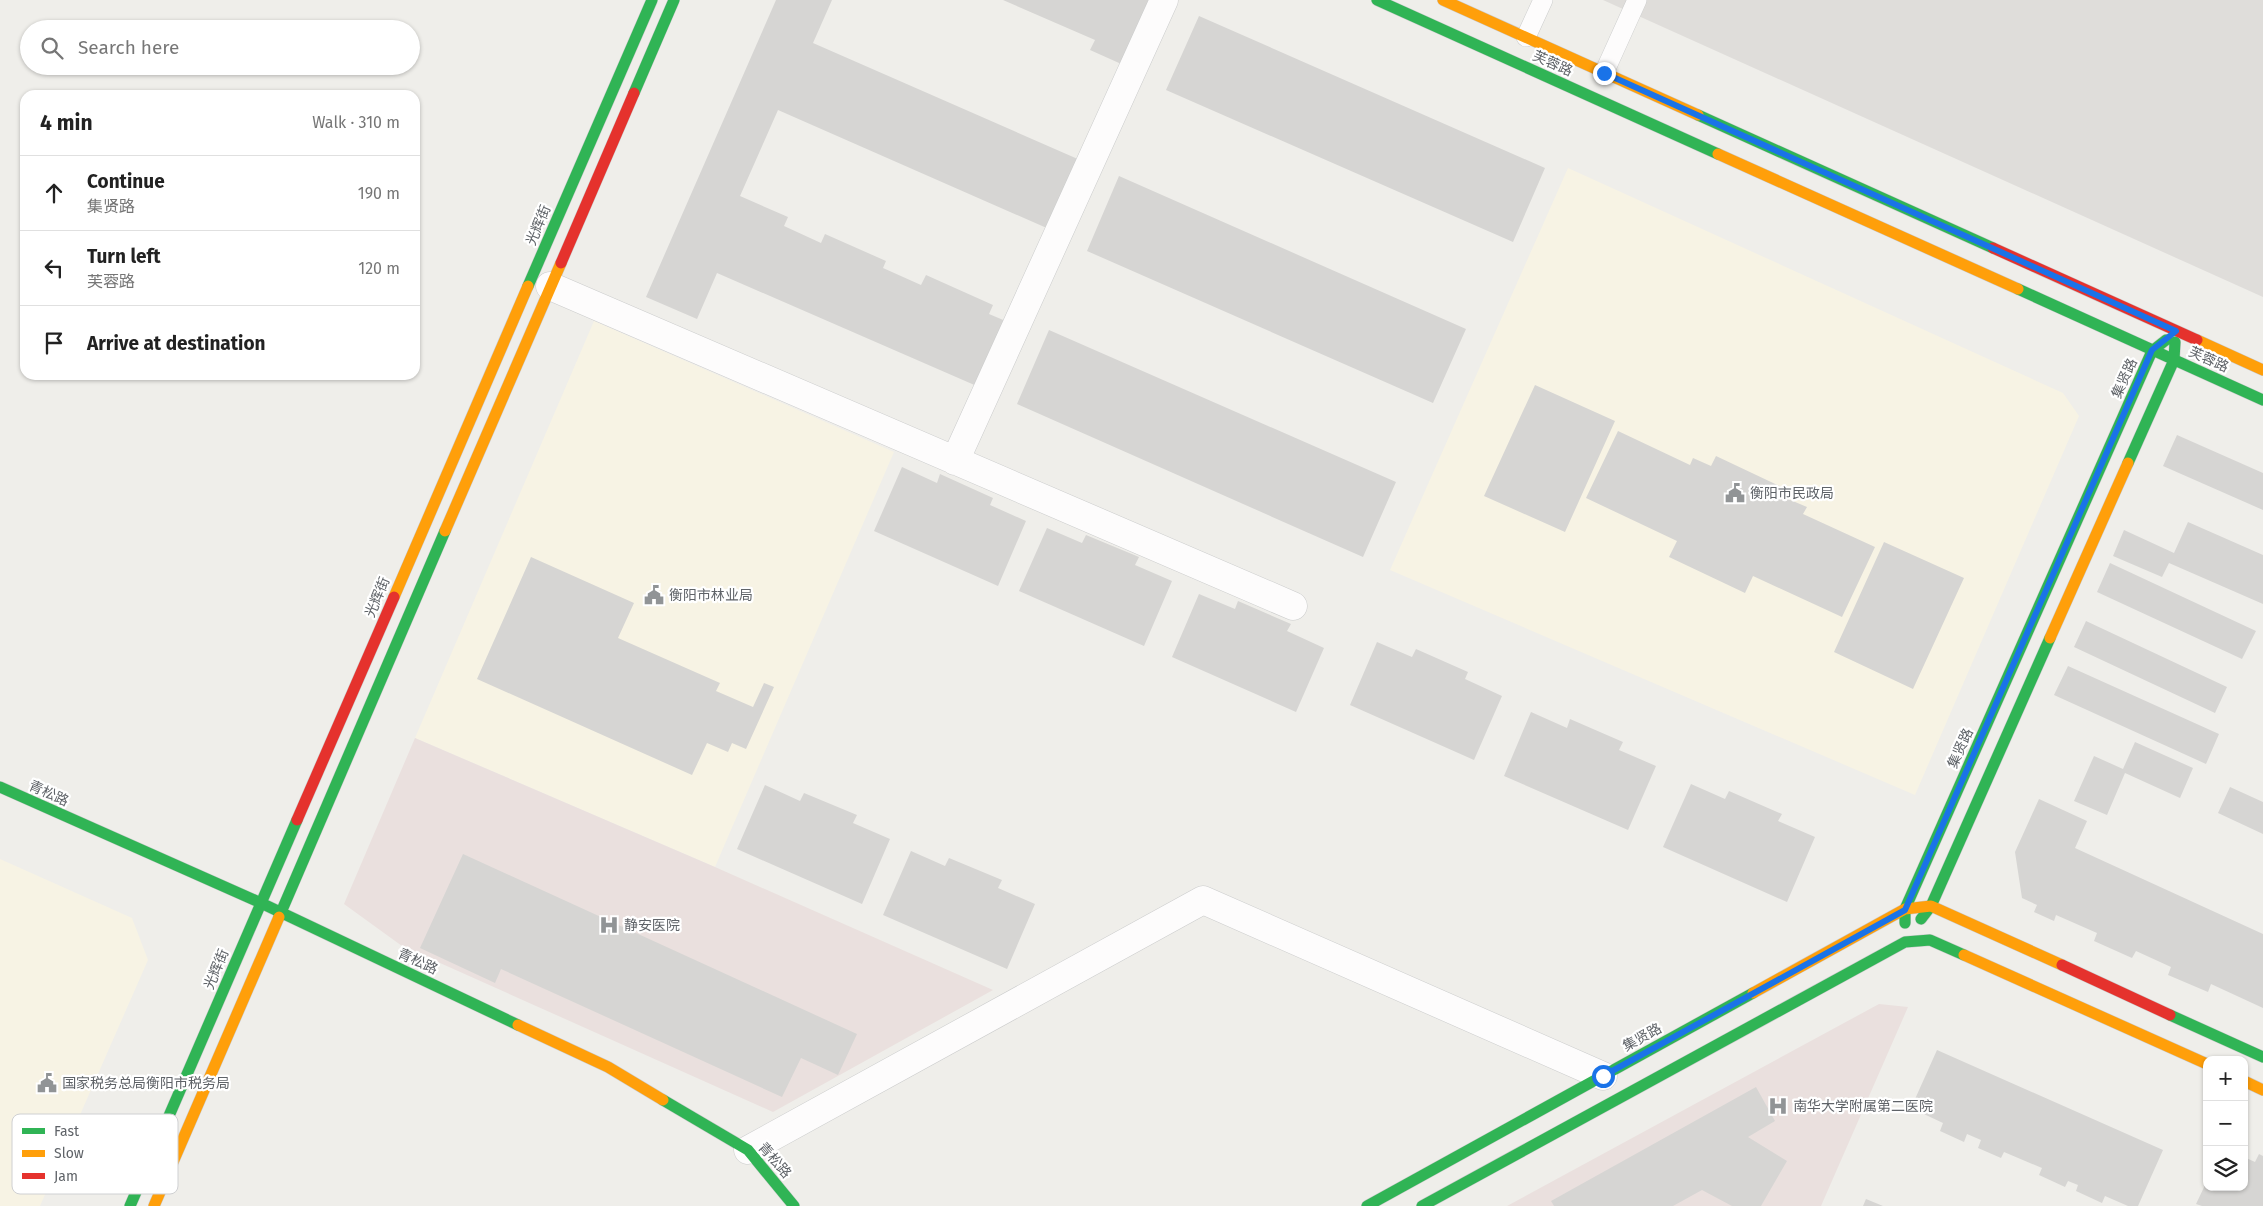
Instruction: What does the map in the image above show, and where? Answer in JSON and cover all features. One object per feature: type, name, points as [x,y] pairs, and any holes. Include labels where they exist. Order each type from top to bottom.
[{"type":"street","name":"光辉街","points":[[170,1114],[652,0]]},
{"type":"street","points":[[178,1150],[674,0]]},
{"type":"street","points":[[955,461],[1164,0]]},
{"type":"street","name":"芙蓉路","points":[[1377,0],[2263,400]]},
{"type":"street","name":"芙蓉路","points":[[1443,0],[2263,370]]},
{"type":"street","points":[[550,286],[1293,606]]},
{"type":"street","points":[[1905,942],[1931,906],[2174,360],[2176,331]]},
{"type":"street","name":"集贤路","points":[[1905,942],[1905,910],[2152,350],[2176,331]]},
{"type":"street","name":"青松路","points":[[0,787],[261,904],[608,1067],[748,1150],[794,1206]]},
{"type":"street","points":[[748,1150],[1203,900],[1603,1076]]},
{"type":"street","points":[[1931,906],[2263,1057]]},
{"type":"street","name":"集贤路","points":[[1367,1206],[1905,910],[1931,906]]},
{"type":"street","points":[[1422,1206],[1905,942],[1930,940],[2203,1062]]},
{"type":"street","points":[[2248,1083],[2263,1090]]},
{"type":"street","name":"光辉街","points":[[130,1206],[135,1194]]},
{"type":"street","points":[[154,1206],[159,1194]]},
{"type":"lane","points":[[1526,38],[1543,0]]},
{"type":"lane","points":[[1604,73],[1637,0]]},
{"type":"shaded area","points":[[1603,0],[2263,0],[2263,297]]},
{"type":"shaded area","name":"衡阳市民政局","points":[[1568,168],[2063,393],[2079,416],[1915,795],[1390,570]]},
{"type":"shaded area","name":"衡阳市林业局","points":[[594,321],[894,452],[715,867],[415,738]]},
{"type":"shaded area","name":"静安医院","points":[[415,738],[715,867],[993,990],[773,1112],[402,946],[344,904]]},
{"type":"shaded area","name":"国家税务总局衡阳市税务局","points":[[0,859],[132,918],[148,960],[80,1114],[12,1114],[12,1194],[45,1194],[40,1206],[0,1206]]},
{"type":"shaded area","name":"南华大学附属第二医院","points":[[1879,1004],[1908,1007],[1821,1206],[1507,1206]]},
{"type":"building","points":[[776,0],[832,0],[813,43],[1080,160],[1049,229],[778,110],[740,196],[788,217],[784,226],[821,243],[825,234],[886,261],[883,268],[921,285],[926,275],[993,305],[989,314],[1008,322],[979,387],[717,273],[697,319],[646,297]]},
{"type":"building","points":[[1003,0],[1158,0],[1128,67],[1090,50],[1095,40]]},
{"type":"building","points":[[1199,16],[1545,168],[1513,242],[1166,90]]},
{"type":"building","points":[[1119,176],[1466,329],[1433,403],[1087,251]]},
{"type":"building","points":[[1049,330],[1396,482],[1363,557],[1017,404]]},
{"type":"building","points":[[1535,385],[1615,421],[1565,532],[1484,496]]},
{"type":"building","points":[[1618,431],[1690,465],[1693,458],[1711,466],[1716,456],[1792,492],[1788,499],[1807,507],[1803,514],[1875,547],[1842,617],[1753,576],[1745,593],[1669,557],[1677,541],[1586,498]]},
{"type":"building","points":[[2177,435],[2263,473],[2263,510],[2163,466]]},
{"type":"building","points":[[902,467],[937,483],[940,474],[993,498],[990,505],[1026,521],[998,586],[874,531]]},
{"type":"building","points":[[2188,522],[2263,555],[2263,604],[2169,563],[2162,577],[2113,556],[2124,530],[2174,553]]},
{"type":"building","points":[[1047,528],[1082,543],[1086,535],[1139,557],[1135,565],[1172,581],[1144,646],[1019,591]]},
{"type":"building","points":[[1884,542],[1964,578],[1913,689],[1834,652]]},
{"type":"building","points":[[531,557],[634,603],[618,638],[720,683],[716,691],[753,707],[764,683],[774,687],[746,749],[732,743],[728,752],[707,743],[692,775],[477,679]]},
{"type":"building","points":[[2110,563],[2256,631],[2242,659],[2097,592]]},
{"type":"building","points":[[1199,594],[1235,609],[1238,601],[1291,624],[1287,631],[1324,648],[1296,712],[1172,657]]},
{"type":"building","points":[[2086,621],[2227,687],[2215,713],[2074,647]]},
{"type":"building","points":[[1377,642],[1412,657],[1416,649],[1468,672],[1465,679],[1502,696],[1474,760],[1350,705]]},
{"type":"building","points":[[2068,666],[2219,734],[2206,764],[2054,695]]},
{"type":"building","points":[[1531,712],[1567,728],[1570,719],[1623,742],[1619,750],[1656,766],[1628,830],[1504,776]]},
{"type":"building","points":[[2135,742],[2193,768],[2180,798],[2125,773],[2107,815],[2074,801],[2094,756],[2123,769]]},
{"type":"building","points":[[1691,784],[1725,799],[1729,791],[1782,814],[1778,821],[1815,837],[1787,902],[1663,847]]},
{"type":"building","points":[[765,785],[800,801],[804,793],[857,815],[853,823],[890,839],[862,904],[737,849]]},
{"type":"building","points":[[2230,787],[2263,802],[2263,834],[2218,813]]},
{"type":"building","points":[[2039,799],[2087,821],[2075,848],[2263,934],[2263,1008],[2211,984],[2208,992],[2168,975],[2171,967],[2136,951],[2132,958],[2094,941],[2097,933],[2056,915],[2054,921],[2034,912],[2037,905],[2022,898],[2015,852]]},
{"type":"building","points":[[911,851],[945,866],[949,858],[1002,880],[998,888],[1035,904],[1007,969],[883,915]]},
{"type":"building","points":[[463,854],[857,1034],[838,1075],[801,1058],[782,1097],[501,969],[495,983],[420,948]]},
{"type":"building","points":[[1937,1050],[2163,1150],[2138,1206],[2128,1206],[2105,1196],[2102,1203],[2076,1191],[2078,1185],[2068,1181],[2065,1187],[2039,1175],[2042,1168],[2004,1152],[2001,1158],[1978,1148],[1981,1140],[1967,1134],[1964,1142],[1940,1131],[1943,1123],[1911,1108]]},
{"type":"building","points":[[1756,1087],[1775,1121],[1748,1137],[1787,1161],[1761,1206],[1732,1206],[1702,1190],[1673,1206],[1554,1206],[1551,1201]]},
{"type":"building","points":[[2259,1154],[2263,1156],[2263,1206],[2202,1206],[2196,1204],[2203,1189],[2203,1191],[2248,1191],[2248,1159],[2255,1162]]},
{"type":"building","points":[[1866,1199],[1883,1206],[1863,1206]]},
{"type":"traffic: fast","points":[[528,286],[652,0]]},
{"type":"traffic: fast","points":[[634,93],[674,0]]},
{"type":"traffic: fast","points":[[1377,0],[1718,154]]},
{"type":"traffic: fast","points":[[1698,115],[1993,248]]},
{"type":"traffic: fast","points":[[2018,289],[2263,400]]},
{"type":"traffic: fast","points":[[1905,923],[1905,909],[2152,351],[2166,340]]},
{"type":"traffic: fast","points":[[2128,463],[2174,360],[2175,342]]},
{"type":"traffic: fast","points":[[279,917],[445,531]]},
{"type":"traffic: fast","points":[[1921,919],[1931,906],[2050,638]]},
{"type":"traffic: fast","points":[[0,787],[261,903],[518,1025]]},
{"type":"traffic: fast","points":[[170,1114],[297,820]]},
{"type":"traffic: fast","points":[[1422,1206],[1905,942],[1930,940],[1964,955]]},
{"type":"traffic: fast","points":[[1367,1206],[1753,993]]},
{"type":"traffic: fast","points":[[2170,1015],[2263,1057]]},
{"type":"traffic: fast","points":[[663,1100],[748,1150],[794,1206]]},
{"type":"traffic: fast","points":[[130,1206],[135,1194]]},
{"type":"traffic: slow","points":[[1443,0],[1698,115]]},
{"type":"traffic: slow","points":[[1718,154],[2018,289]]},
{"type":"traffic: slow","points":[[445,531],[561,263]]},
{"type":"traffic: slow","points":[[394,597],[528,286]]},
{"type":"traffic: slow","points":[[2197,340],[2263,370]]},
{"type":"traffic: slow","points":[[2050,638],[2128,463]]},
{"type":"traffic: slow","points":[[1753,993],[1905,909],[1931,906],[2062,965]]},
{"type":"traffic: slow","points":[[178,1151],[279,917]]},
{"type":"traffic: slow","points":[[1964,955],[2203,1062]]},
{"type":"traffic: slow","points":[[518,1025],[608,1067],[663,1100]]},
{"type":"traffic: slow","points":[[2248,1083],[2263,1090]]},
{"type":"traffic: slow","points":[[154,1206],[159,1194]]},
{"type":"traffic: jam","points":[[561,263],[634,93]]},
{"type":"traffic: jam","points":[[1993,248],[2197,340]]},
{"type":"traffic: jam","points":[[297,820],[394,597]]},
{"type":"traffic: jam","points":[[2062,965],[2170,1015]]},
{"type":"place","name":"衡阳市民政局","points":[[1735,493]]},
{"type":"place","name":"衡阳市林业局","points":[[654,595]]},
{"type":"place","name":"静安医院","points":[[609,925]]},
{"type":"place","name":"国家税务总局衡阳市税务局","points":[[47,1083]]},
{"type":"place","name":"南华大学附属第二医院","points":[[1778,1106]]},
{"type":"route","points":[[1603,1076],[1905,910],[2152,350],[2176,331],[1604,73]]}]
